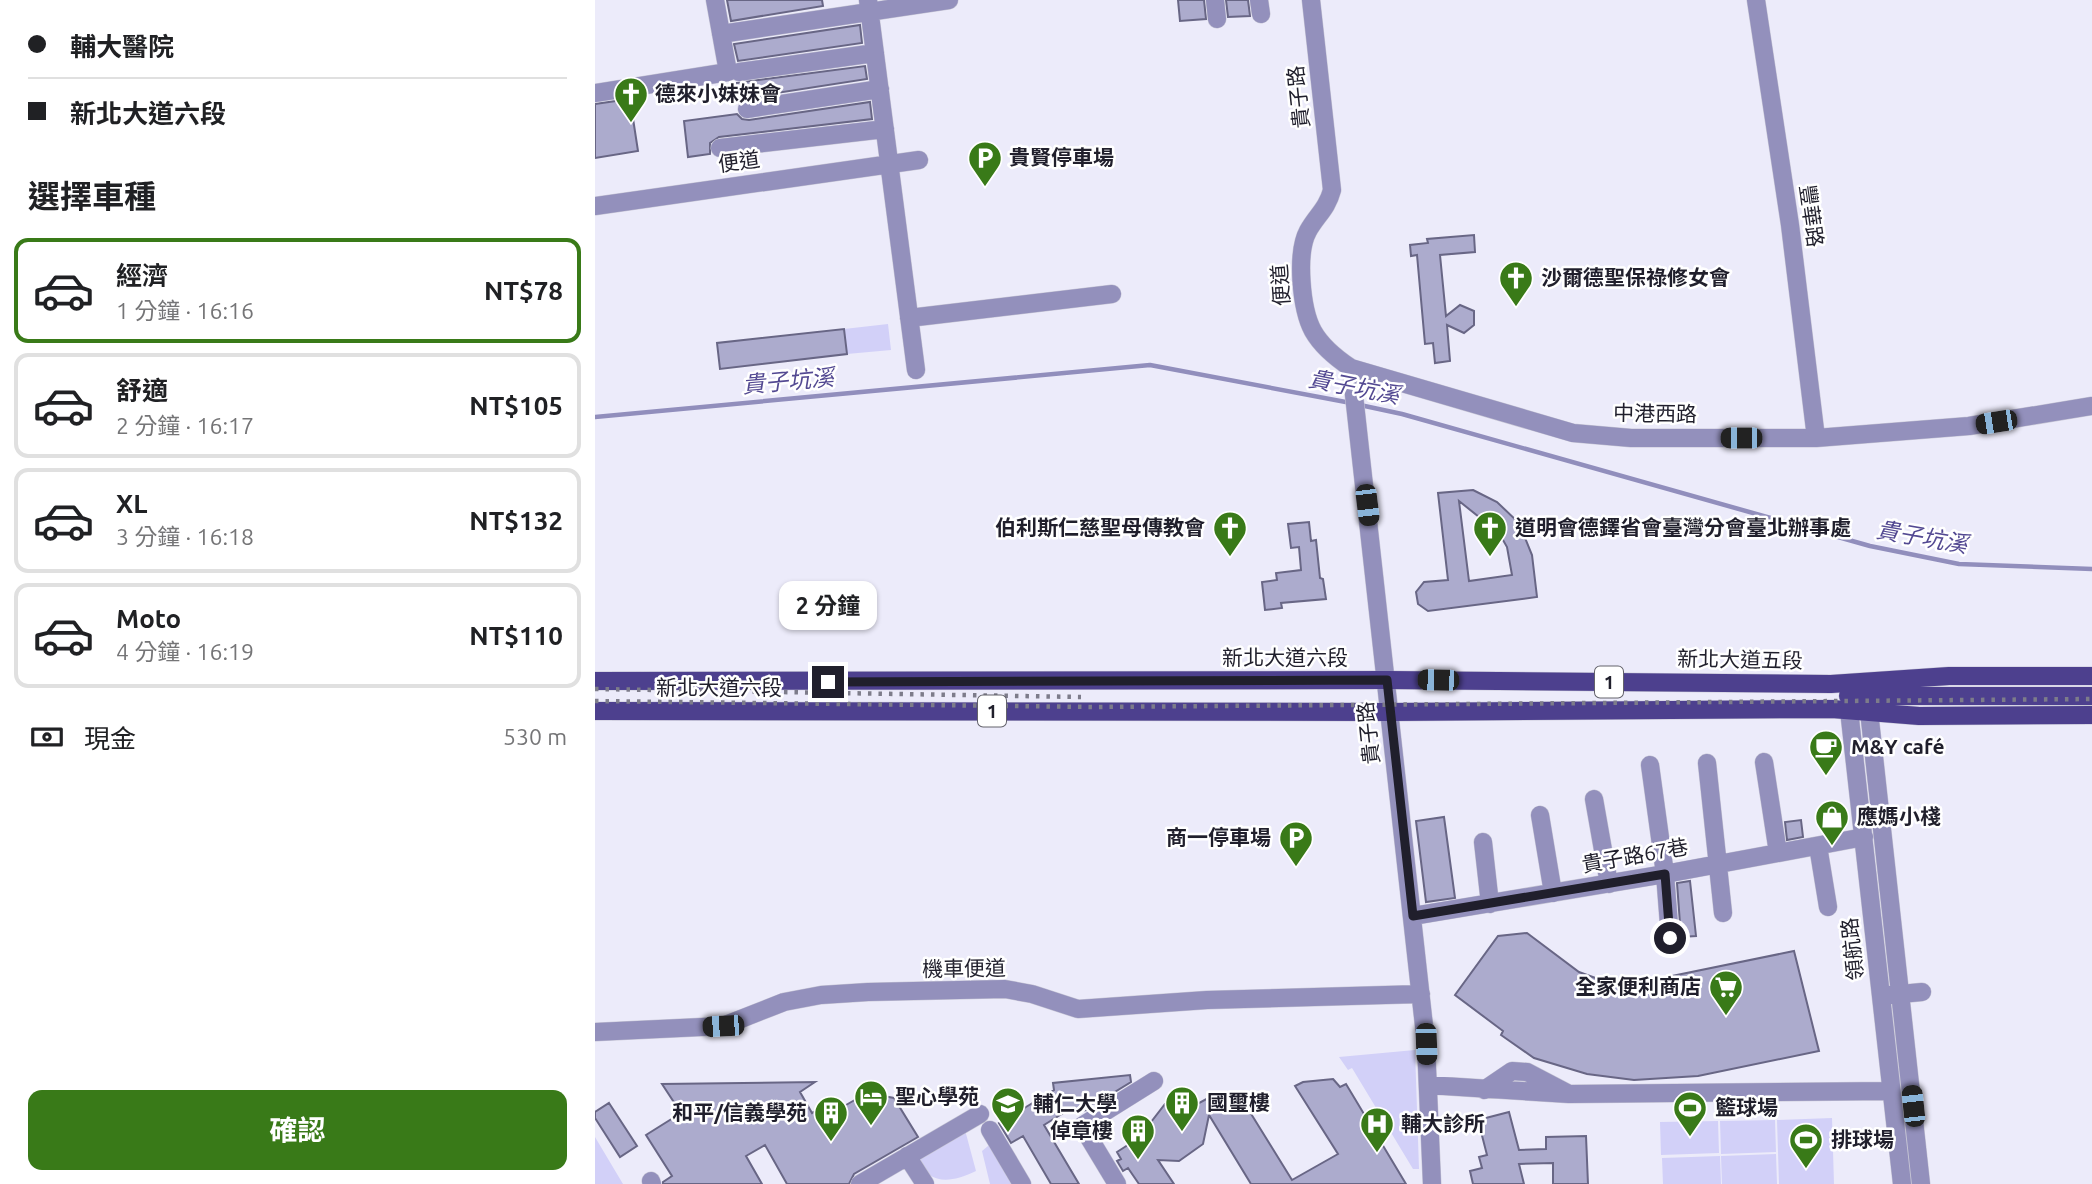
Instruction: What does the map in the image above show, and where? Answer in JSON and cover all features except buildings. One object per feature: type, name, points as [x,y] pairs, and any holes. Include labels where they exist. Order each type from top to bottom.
[{"type":"main road","name":"新北大道五段","points":[[1387,680],[1831,684],[1949,676],[2092,676]]},
{"type":"main road","name":"新北大道六段","points":[[595,681],[1387,680]]},
{"type":"main road","points":[[1831,684],[1843,705],[1869,711],[1919,716],[2092,715]]},
{"type":"main road","name":"1","points":[[1390,712],[1843,705],[2092,695]]},
{"type":"main road","name":"新北大道六段","points":[[595,711],[1390,712]]},
{"type":"street","points":[[715,0],[721,34],[734,72]]},
{"type":"street","points":[[721,34],[869,5],[949,0]]},
{"type":"street","points":[[1215,0],[1217,19]]},
{"type":"street","name":"貴子路","points":[[1311,0],[1332,190]]},
{"type":"street","name":"豐華路","points":[[1756,0],[1790,225],[1816,438]]},
{"type":"street","points":[[869,5],[916,370]]},
{"type":"street","points":[[595,93],[875,53]]},
{"type":"street","points":[[747,109],[880,89]]},
{"type":"street","points":[[720,149],[885,129]]},
{"type":"street","name":"便道","points":[[595,205],[919,160]]},
{"type":"street","name":"便道","points":[[1332,190],[1329,202],[1308,230],[1301,261],[1307,316],[1314,332],[1324,347],[1351,368]]},
{"type":"street","points":[[909,318],[1112,293]]},
{"type":"street","name":"貴子路","points":[[1351,368],[1426,1044],[1432,1184]]},
{"type":"street","name":"中港西路","points":[[1351,368],[1573,433],[1631,438],[1816,438],[1969,426],[2092,406]]},
{"type":"street","name":"領航路","points":[[1843,705],[1864,837],[1902,1184]]},
{"type":"street","name":"領航路","points":[[1869,711],[1921,1184]]},
{"type":"street","points":[[1764,762],[1778,853]]},
{"type":"street","points":[[1707,764],[1723,913]]},
{"type":"street","points":[[1650,765],[1665,874],[1670,938]]},
{"type":"street","points":[[1594,799],[1609,884]]},
{"type":"street","points":[[1540,815],[1553,893]]},
{"type":"street","name":"貴子路67巷","points":[[1413,916],[1609,884],[1864,837]]},
{"type":"street","points":[[1483,842],[1490,904]]},
{"type":"street","points":[[1818,846],[1828,907]]},
{"type":"street","name":"機車便道","points":[[595,1032],[723,1026],[785,1002],[821,995],[868,992],[1005,989],[1032,994],[1078,1009],[1207,1000],[1421,994]]},
{"type":"street","points":[[1881,996],[1922,992]]},
{"type":"street","points":[[1117,1184],[1082,1126],[1154,1082]]},
{"type":"street","points":[[1427,1085],[1569,1094],[1891,1091]]},
{"type":"street","points":[[860,1184],[980,1114]]},
{"type":"street","points":[[990,1129],[1022,1184]]},
{"type":"street","points":[[907,1156],[925,1184]]},
{"type":"shaded area","points":[[888,324],[891,350],[847,354],[844,329]]},
{"type":"shaded area","points":[[1415,1050],[1419,1169],[1413,1169],[1352,1068],[1348,1070],[1339,1057]]},
{"type":"shaded area","points":[[1832,1118],[1834,1184],[1779,1184],[1777,1120]]},
{"type":"shaded area","name":"籃球場","points":[[1775,1120],[1776,1152],[1721,1154],[1720,1121]]},
{"type":"shaded area","name":"籃球場","points":[[1718,1121],[1719,1153],[1661,1155],[1660,1122]]},
{"type":"shaded area","points":[[965,1130],[976,1171],[949,1180],[941,1179],[927,1174],[913,1160]]},
{"type":"shaded area","points":[[595,1137],[623,1184],[595,1184]]},
{"type":"shaded area","points":[[994,1141],[1019,1184],[990,1184],[982,1151]]},
{"type":"shaded area","name":"籃球場","points":[[1776,1154],[1777,1184],[1722,1184],[1721,1156]]},
{"type":"shaded area","name":"籃球場","points":[[1720,1156],[1721,1184],[1663,1184],[1662,1158]]},
{"type":"waterway","name":"貴子坑溪","points":[[595,417],[1150,365],[1351,403]]},
{"type":"waterway","name":"貴子坑溪","points":[[1360,405],[1402,414],[1870,546],[1959,564],[2092,569]]},
{"type":"railway","points":[[595,689],[1081,697]]},
{"type":"railway","points":[[595,701],[1092,707],[2092,699]]},
{"type":"place","name":"德來小妹妹會","points":[[631,124]]},
{"type":"place","name":"貴賢停車場","points":[[985,188]]},
{"type":"place","name":"沙爾德聖保祿修女會","points":[[1516,308]]},
{"type":"place","name":"伯利斯仁慈聖母傳教會","points":[[1230,558]]},
{"type":"place","name":"道明會德鐸省會臺灣分會臺北辦事處","points":[[1490,558]]},
{"type":"place","name":"M&Y café","points":[[1826,777]]},
{"type":"place","name":"應媽小棧","points":[[1832,847]]},
{"type":"place","name":"商一停車場","points":[[1296,868]]},
{"type":"place","name":"全家便利商店","points":[[1726,1017]]},
{"type":"place","name":"聖心學苑","points":[[871,1127]]},
{"type":"place","name":"國璽樓","points":[[1182,1133]]},
{"type":"place","name":"輔仁大學","points":[[1008,1134]]},
{"type":"place","name":"籃球場","points":[[1690,1138]]},
{"type":"place","name":"和平/信義學苑","points":[[831,1143]]},
{"type":"place","name":"輔大診所","points":[[1377,1154]]},
{"type":"place","name":"倬章樓","points":[[1138,1161]]},
{"type":"place","name":"排球場","points":[[1806,1170]]},
{"type":"route","points":[[828,682],[1387,680],[1413,916],[1665,874],[1670,938]]}]
